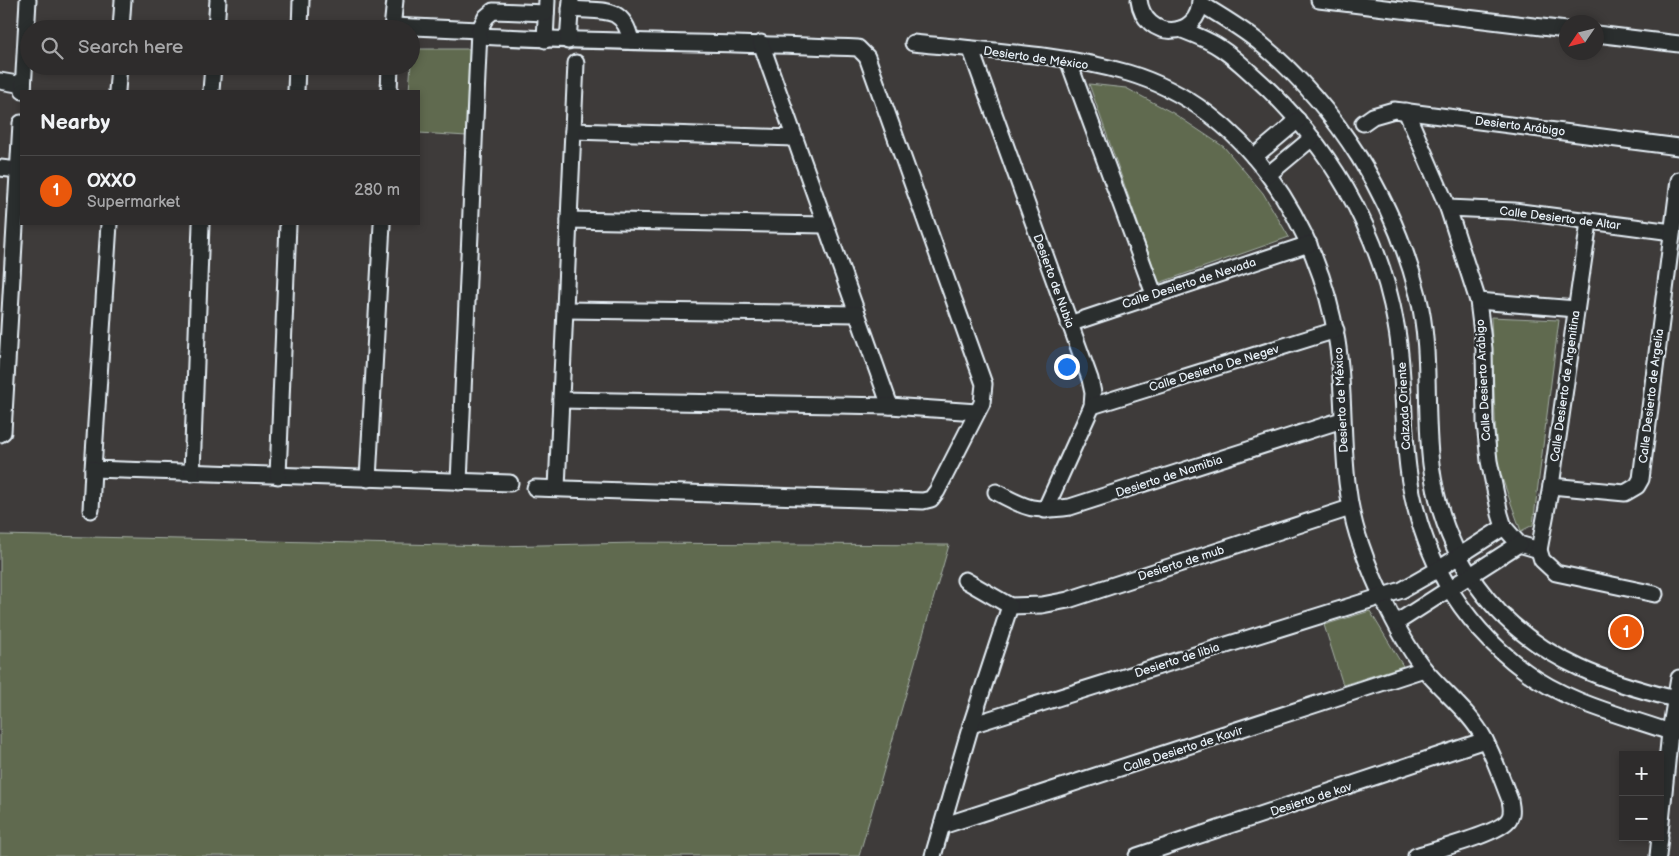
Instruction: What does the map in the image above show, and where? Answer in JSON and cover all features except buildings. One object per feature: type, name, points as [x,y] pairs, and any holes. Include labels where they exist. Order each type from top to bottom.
[{"type":"street","points":[[27,20],[28,0]]},
{"type":"street","points":[[122,20],[123,0]]},
{"type":"street","points":[[217,20],[218,0]]},
{"type":"street","points":[[300,20],[301,0]]},
{"type":"street","points":[[393,20],[395,0]]},
{"type":"street","name":"Calzada Oriente","points":[[1139,0],[1140,10],[1152,26],[1171,31],[1180,29],[1212,42],[1236,61],[1298,120],[1346,186],[1386,278],[1396,325],[1402,367],[1407,457],[1414,508],[1425,543],[1448,589],[1479,628],[1524,671],[1570,696],[1670,732]]},
{"type":"street","points":[[1319,0],[1559,29]]},
{"type":"street","points":[[1180,29],[1194,19],[1200,1]]},
{"type":"street","name":"Calzada Oriente","points":[[1200,1],[1259,42],[1295,75],[1344,134],[1368,173],[1386,208],[1418,295],[1428,363],[1431,462],[1438,503],[1448,537],[1470,575],[1497,609],[1518,630],[1560,658],[1625,686],[1675,699]]},
{"type":"street","points":[[568,41],[570,5],[608,12],[622,17],[628,26],[631,41]]},
{"type":"street","points":[[459,482],[479,33],[486,17],[493,11],[546,6],[545,40]]},
{"type":"street","points":[[420,29],[545,40],[761,44],[858,48],[867,57],[984,384],[984,396],[977,412],[937,491],[931,499],[923,501],[535,488]]},
{"type":"street","points":[[1604,35],[1679,44]]},
{"type":"street","name":"Desierto de México","points":[[913,42],[1068,60],[1130,74],[1162,88],[1214,119],[1238,138],[1268,174],[1295,216],[1309,244],[1336,330],[1341,364],[1342,420],[1350,508],[1360,544],[1396,623],[1424,669],[1463,710],[1485,740],[1512,810],[1510,818],[1496,830],[1416,856]]},
{"type":"street","points":[[761,44],[890,406]]},
{"type":"street","name":"Desierto de Nubia","points":[[971,50],[1068,324],[1090,379],[1093,393],[1092,406],[1045,510]]},
{"type":"street","points":[[1068,60],[1154,294]]},
{"type":"street","points":[[557,488],[576,63]]},
{"type":"street","points":[[0,81],[23,88],[24,75]]},
{"type":"street","points":[[117,90],[118,75]]},
{"type":"street","points":[[210,90],[212,75]]},
{"type":"street","points":[[296,90],[297,75]]},
{"type":"street","points":[[389,90],[390,75]]},
{"type":"street","name":"Desierto Arábigo","points":[[1363,123],[1384,111],[1406,111],[1679,147]]},
{"type":"street","name":"Calle Desierto Arábigo","points":[[1406,111],[1448,208],[1478,301],[1484,349],[1485,423],[1489,462],[1504,527],[1519,544]]},
{"type":"street","points":[[1254,156],[1298,120]]},
{"type":"street","points":[[572,132],[794,138]]},
{"type":"street","points":[[1268,174],[1312,138]]},
{"type":"street","points":[[0,434],[3,432],[7,263],[19,170],[20,146]]},
{"type":"street","points":[[0,168],[19,170]]},
{"type":"street","points":[[1346,186],[1368,173]]},
{"type":"street","name":"Calle Desierto de Argelia","points":[[1551,486],[1617,494],[1632,490],[1641,479],[1679,180]]},
{"type":"street","name":"Calle Desierto de Altar","points":[[1448,208],[1514,211],[1672,232]]},
{"type":"street","points":[[569,220],[826,225]]},
{"type":"street","name":"Calle Desierto de Argenitina","points":[[1539,550],[1551,486],[1589,222]]},
{"type":"street","points":[[91,510],[109,225]]},
{"type":"street","points":[[192,473],[201,225]]},
{"type":"street","points":[[278,476],[288,225]]},
{"type":"street","points":[[368,479],[382,225]]},
{"type":"street","name":"Calle Desierto de Nevada","points":[[1068,324],[1309,244]]},
{"type":"street","points":[[1478,301],[1576,309]]},
{"type":"street","points":[[565,310],[857,314]]},
{"type":"street","name":"Calle Desierto De Negev","points":[[1092,406],[1336,330]]},
{"type":"street","points":[[561,400],[890,406],[977,412]]},
{"type":"street","name":"Desierto de Namibia","points":[[996,492],[1029,509],[1045,510],[1070,507],[1342,420]]},
{"type":"street","points":[[93,470],[510,483]]},
{"type":"street","name":"Desierto de mub","points":[[1010,606],[1068,600],[1350,508]]},
{"type":"street","name":"Desierto de libia","points":[[972,725],[1402,590],[1438,570],[1504,527]]},
{"type":"street","points":[[1396,623],[1519,544],[1539,550],[1542,560],[1556,572],[1655,594]]},
{"type":"street","points":[[933,856],[1010,606],[965,580]]},
{"type":"street","name":"Calle Desierto de Kavir","points":[[942,826],[1424,669]]},
{"type":"street","points":[[1664,796],[1670,732],[1679,678]]},
{"type":"street","name":"Desierto de kav","points":[[1137,856],[1485,740]]},
{"type":"street","points":[[1658,856],[1660,841]]},
{"type":"green space","points":[[420,49],[472,49],[467,136],[420,133],[420,90],[409,90],[410,75],[420,75]]},
{"type":"green space","points":[[1089,84],[1126,88],[1173,113],[1224,147],[1263,193],[1289,237],[1159,283]]},
{"type":"green space","points":[[1491,317],[1559,320],[1533,525],[1521,531],[1497,464]]},
{"type":"green space","points":[[0,535],[492,546],[638,543],[949,545],[859,856],[0,856]]},
{"type":"green space","points":[[1370,611],[1403,666],[1343,685],[1324,625]]},
{"type":"place","name":"OXXO","points":[[1626,632]]}]
